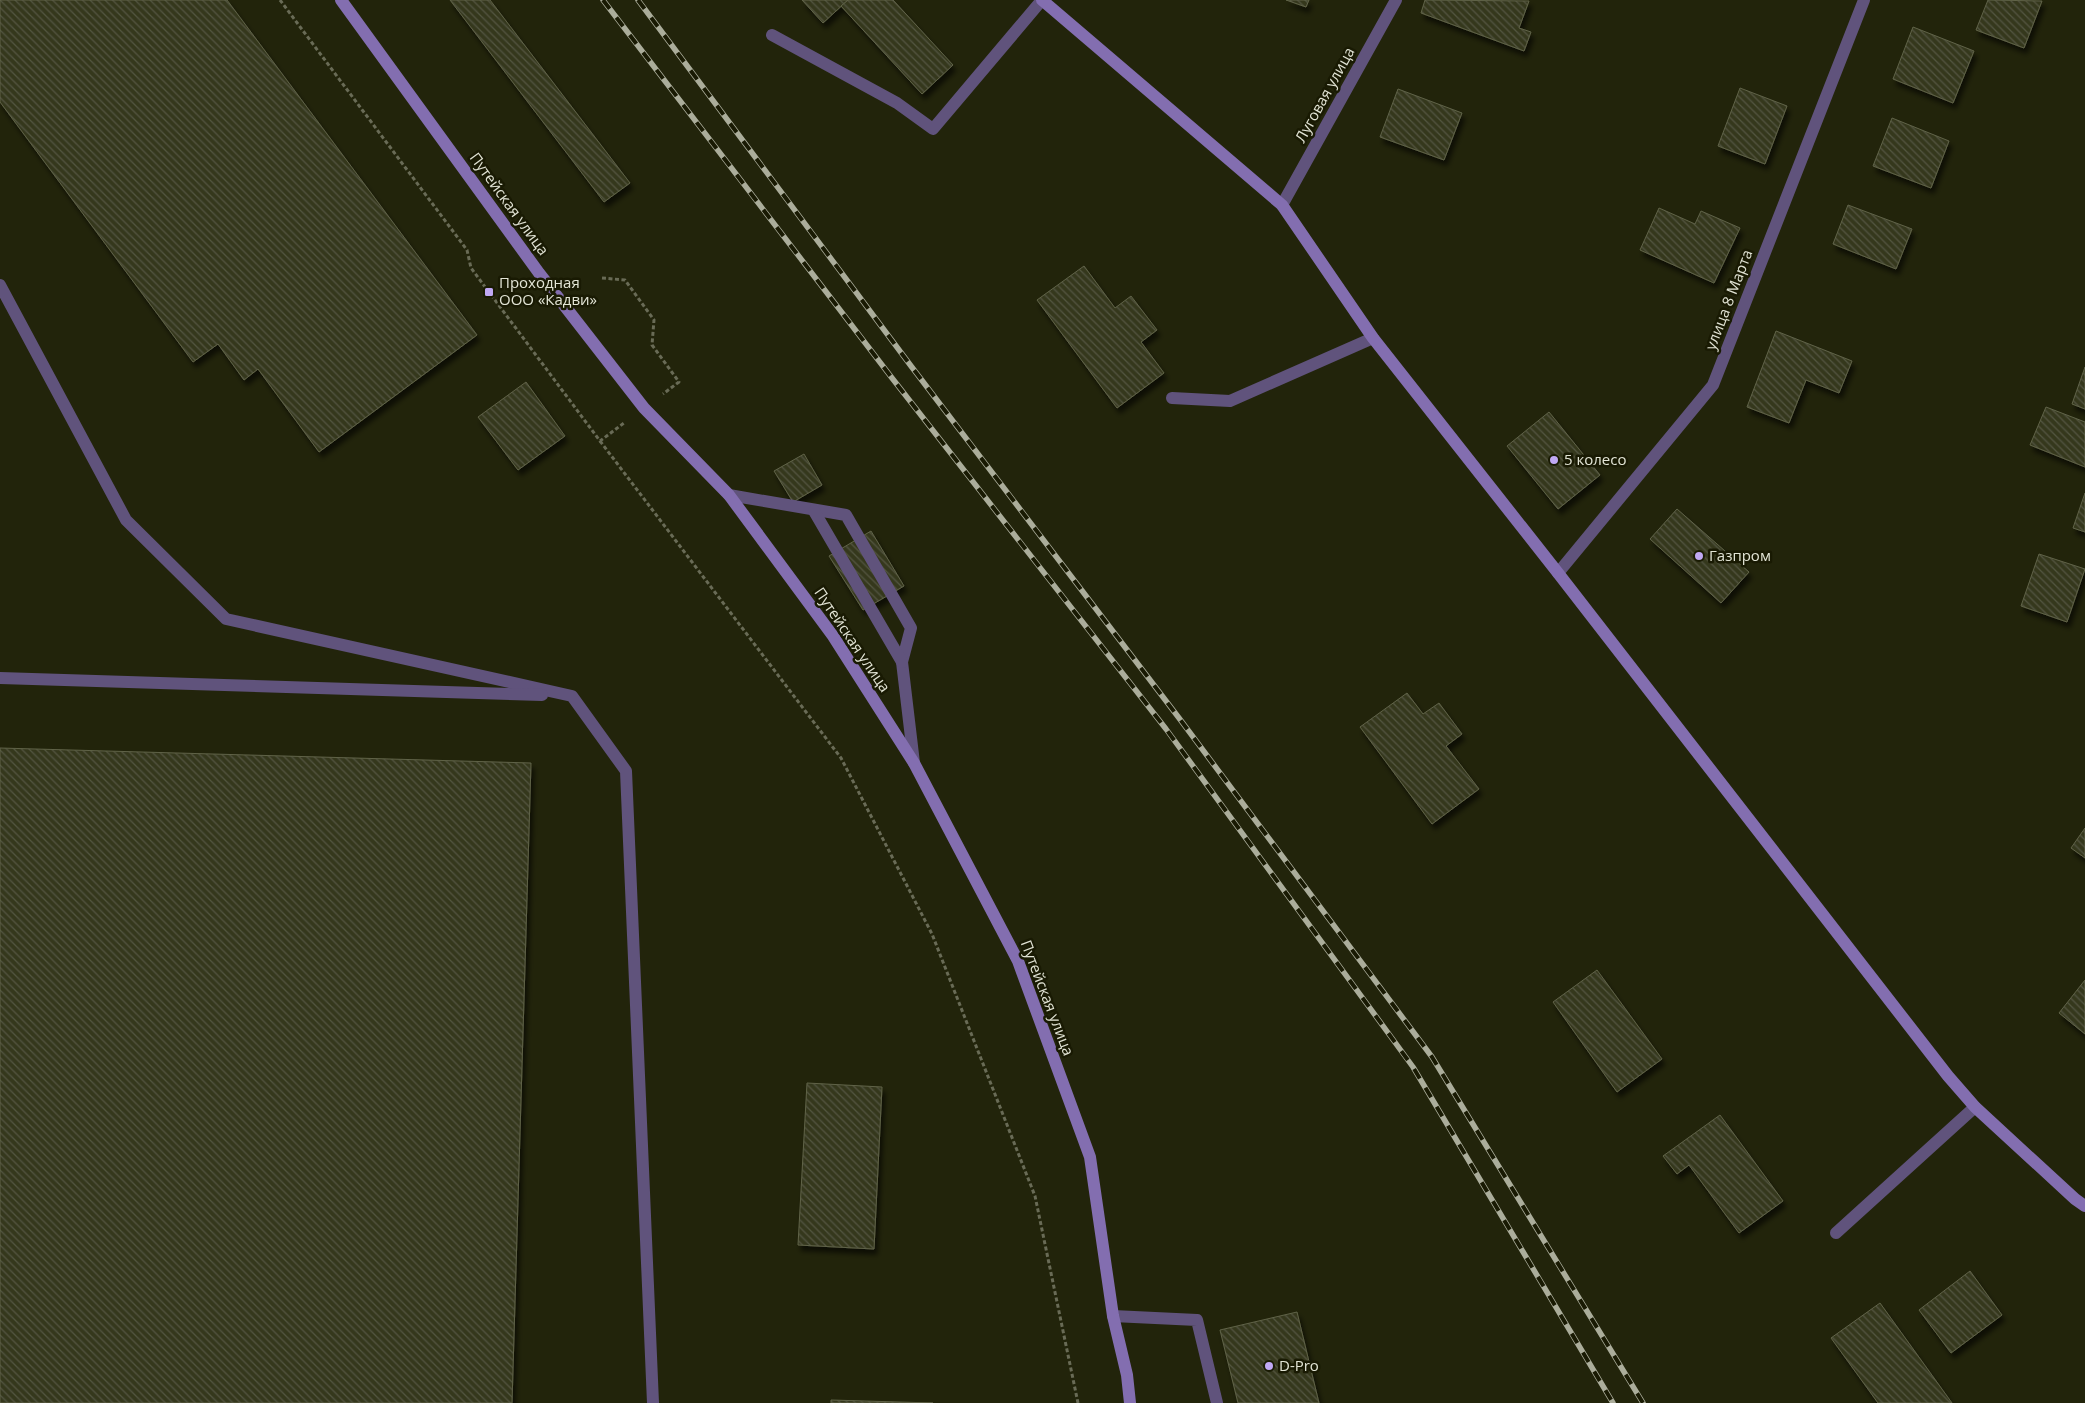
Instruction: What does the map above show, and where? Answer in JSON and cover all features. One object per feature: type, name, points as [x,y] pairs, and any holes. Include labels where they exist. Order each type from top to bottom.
[{"type":"main road","name":"Путейская улица","points":[[341,0],[539,273],[644,408],[729,495],[833,636],[914,763],[1018,961],[1090,1157],[1113,1316],[1127,1375],[1130,1403]]},
{"type":"main road","points":[[1042,0],[1282,205],[1373,338],[1558,573],[1948,1076],[1975,1107],[2085,1206]]},
{"type":"street","points":[[772,35],[897,102],[933,129],[1042,0]]},
{"type":"street","name":"Луговая улица","points":[[1282,205],[1396,0]]},
{"type":"street","name":"улица 8 Марта","points":[[1558,573],[1713,385],[1864,0]]},
{"type":"street","points":[[0,285],[126,520],[226,619],[572,696],[626,771],[653,1403]]},
{"type":"street","points":[[1172,398],[1230,401],[1373,338]]},
{"type":"street","points":[[729,495],[846,515],[911,628],[902,662],[914,763]]},
{"type":"street","points":[[814,511],[902,662]]},
{"type":"street","points":[[0,678],[572,696]]},
{"type":"street","points":[[1836,1233],[1975,1107]]},
{"type":"street","points":[[1113,1316],[1197,1320],[1217,1403]]},
{"type":"path","points":[[280,0],[467,250],[471,268],[504,311]]},
{"type":"path","points":[[602,278],[625,280],[654,320],[652,345]]},
{"type":"path","points":[[600,441],[841,758],[932,934],[1035,1196],[1078,1403]]},
{"type":"building","points":[[0,0],[227,0],[477,335],[319,452],[258,369],[244,380],[218,344],[193,362],[0,102]]},
{"type":"building","points":[[450,0],[490,0],[630,183],[604,202]]},
{"type":"building","points":[[802,0],[848,0],[823,23]]},
{"type":"building","points":[[848,0],[893,0],[953,65],[922,94],[841,6]]},
{"type":"building","points":[[1286,0],[1309,0],[1306,7]]},
{"type":"building","points":[[1425,0],[1529,1],[1519,28],[1531,32],[1524,51],[1421,13]]},
{"type":"building","points":[[1988,0],[2042,1],[2024,48],[1976,30]]},
{"type":"building","points":[[1913,27],[1974,51],[1953,103],[1893,79]]},
{"type":"building","points":[[1740,88],[1787,106],[1765,164],[1718,146]]},
{"type":"building","points":[[1398,89],[1462,113],[1444,160],[1380,137]]},
{"type":"building","points":[[1892,118],[1949,141],[1931,188],[1873,166]]},
{"type":"building","points":[[1848,205],[1912,229],[1896,269],[1833,244]]},
{"type":"building","points":[[1659,208],[1695,224],[1701,211],[1740,228],[1714,283],[1640,250]]},
{"type":"building","points":[[1084,266],[1115,308],[1131,296],[1157,330],[1141,342],[1164,373],[1117,408],[1037,300]]},
{"type":"building","points":[[1776,331],[1852,361],[1839,393],[1806,380],[1789,423],[1747,407]]},
{"type":"building","points":[[2085,367],[2085,409],[2072,404]]},
{"type":"building","points":[[526,382],[565,436],[518,470],[478,417]]},
{"type":"building","points":[[2046,407],[2085,422],[2085,467],[2030,445]]},
{"type":"building","name":"5 колесо","points":[[1549,412],[1600,475],[1558,509],[1507,446]]},
{"type":"building","points":[[804,454],[822,485],[793,502],[774,471]]},
{"type":"building","points":[[2085,493],[2085,532],[2073,528]]},
{"type":"building","name":"Газпром","points":[[1677,509],[1749,572],[1721,603],[1650,539]]},
{"type":"building","points":[[871,531],[904,586],[863,610],[829,556]]},
{"type":"building","points":[[2039,554],[2085,569],[2067,622],[2021,606]]},
{"type":"building","points":[[1407,693],[1423,714],[1439,703],[1462,734],[1446,746],[1479,789],[1432,824],[1360,727]]},
{"type":"building","points":[[0,748],[531,763],[512,1403],[0,1403]]},
{"type":"building","points":[[2085,828],[2085,858],[2071,848]]},
{"type":"building","points":[[1597,970],[1662,1059],[1617,1092],[1553,1002]]},
{"type":"building","points":[[2085,980],[2085,1034],[2059,1013]]},
{"type":"building","points":[[807,1083],[882,1087],[874,1249],[798,1245]]},
{"type":"building","points":[[1720,1115],[1783,1201],[1739,1233],[1689,1165],[1677,1174],[1663,1156]]},
{"type":"building","points":[[1970,1271],[2002,1315],[1951,1353],[1919,1310]]},
{"type":"building","points":[[1880,1303],[1952,1403],[1878,1403],[1831,1338]]},
{"type":"building","name":"D-Pro","points":[[1297,1312],[1319,1403],[1238,1403],[1220,1330]]},
{"type":"building","points":[[831,1400],[933,1403],[831,1403]]},
{"type":"railway","points":[[603,0],[892,378],[1166,729],[1413,1067],[1613,1403]]},
{"type":"railway","points":[[638,0],[911,366],[1179,718],[1432,1057],[1643,1403]]},
{"type":"place","name":"Проходная ООО «Кадви»","points":[[489,292]]},
{"type":"place","name":"5 колесо","points":[[1554,460]]},
{"type":"place","name":"Газпром","points":[[1699,556]]},
{"type":"place","name":"D-Pro","points":[[1269,1366]]}]
